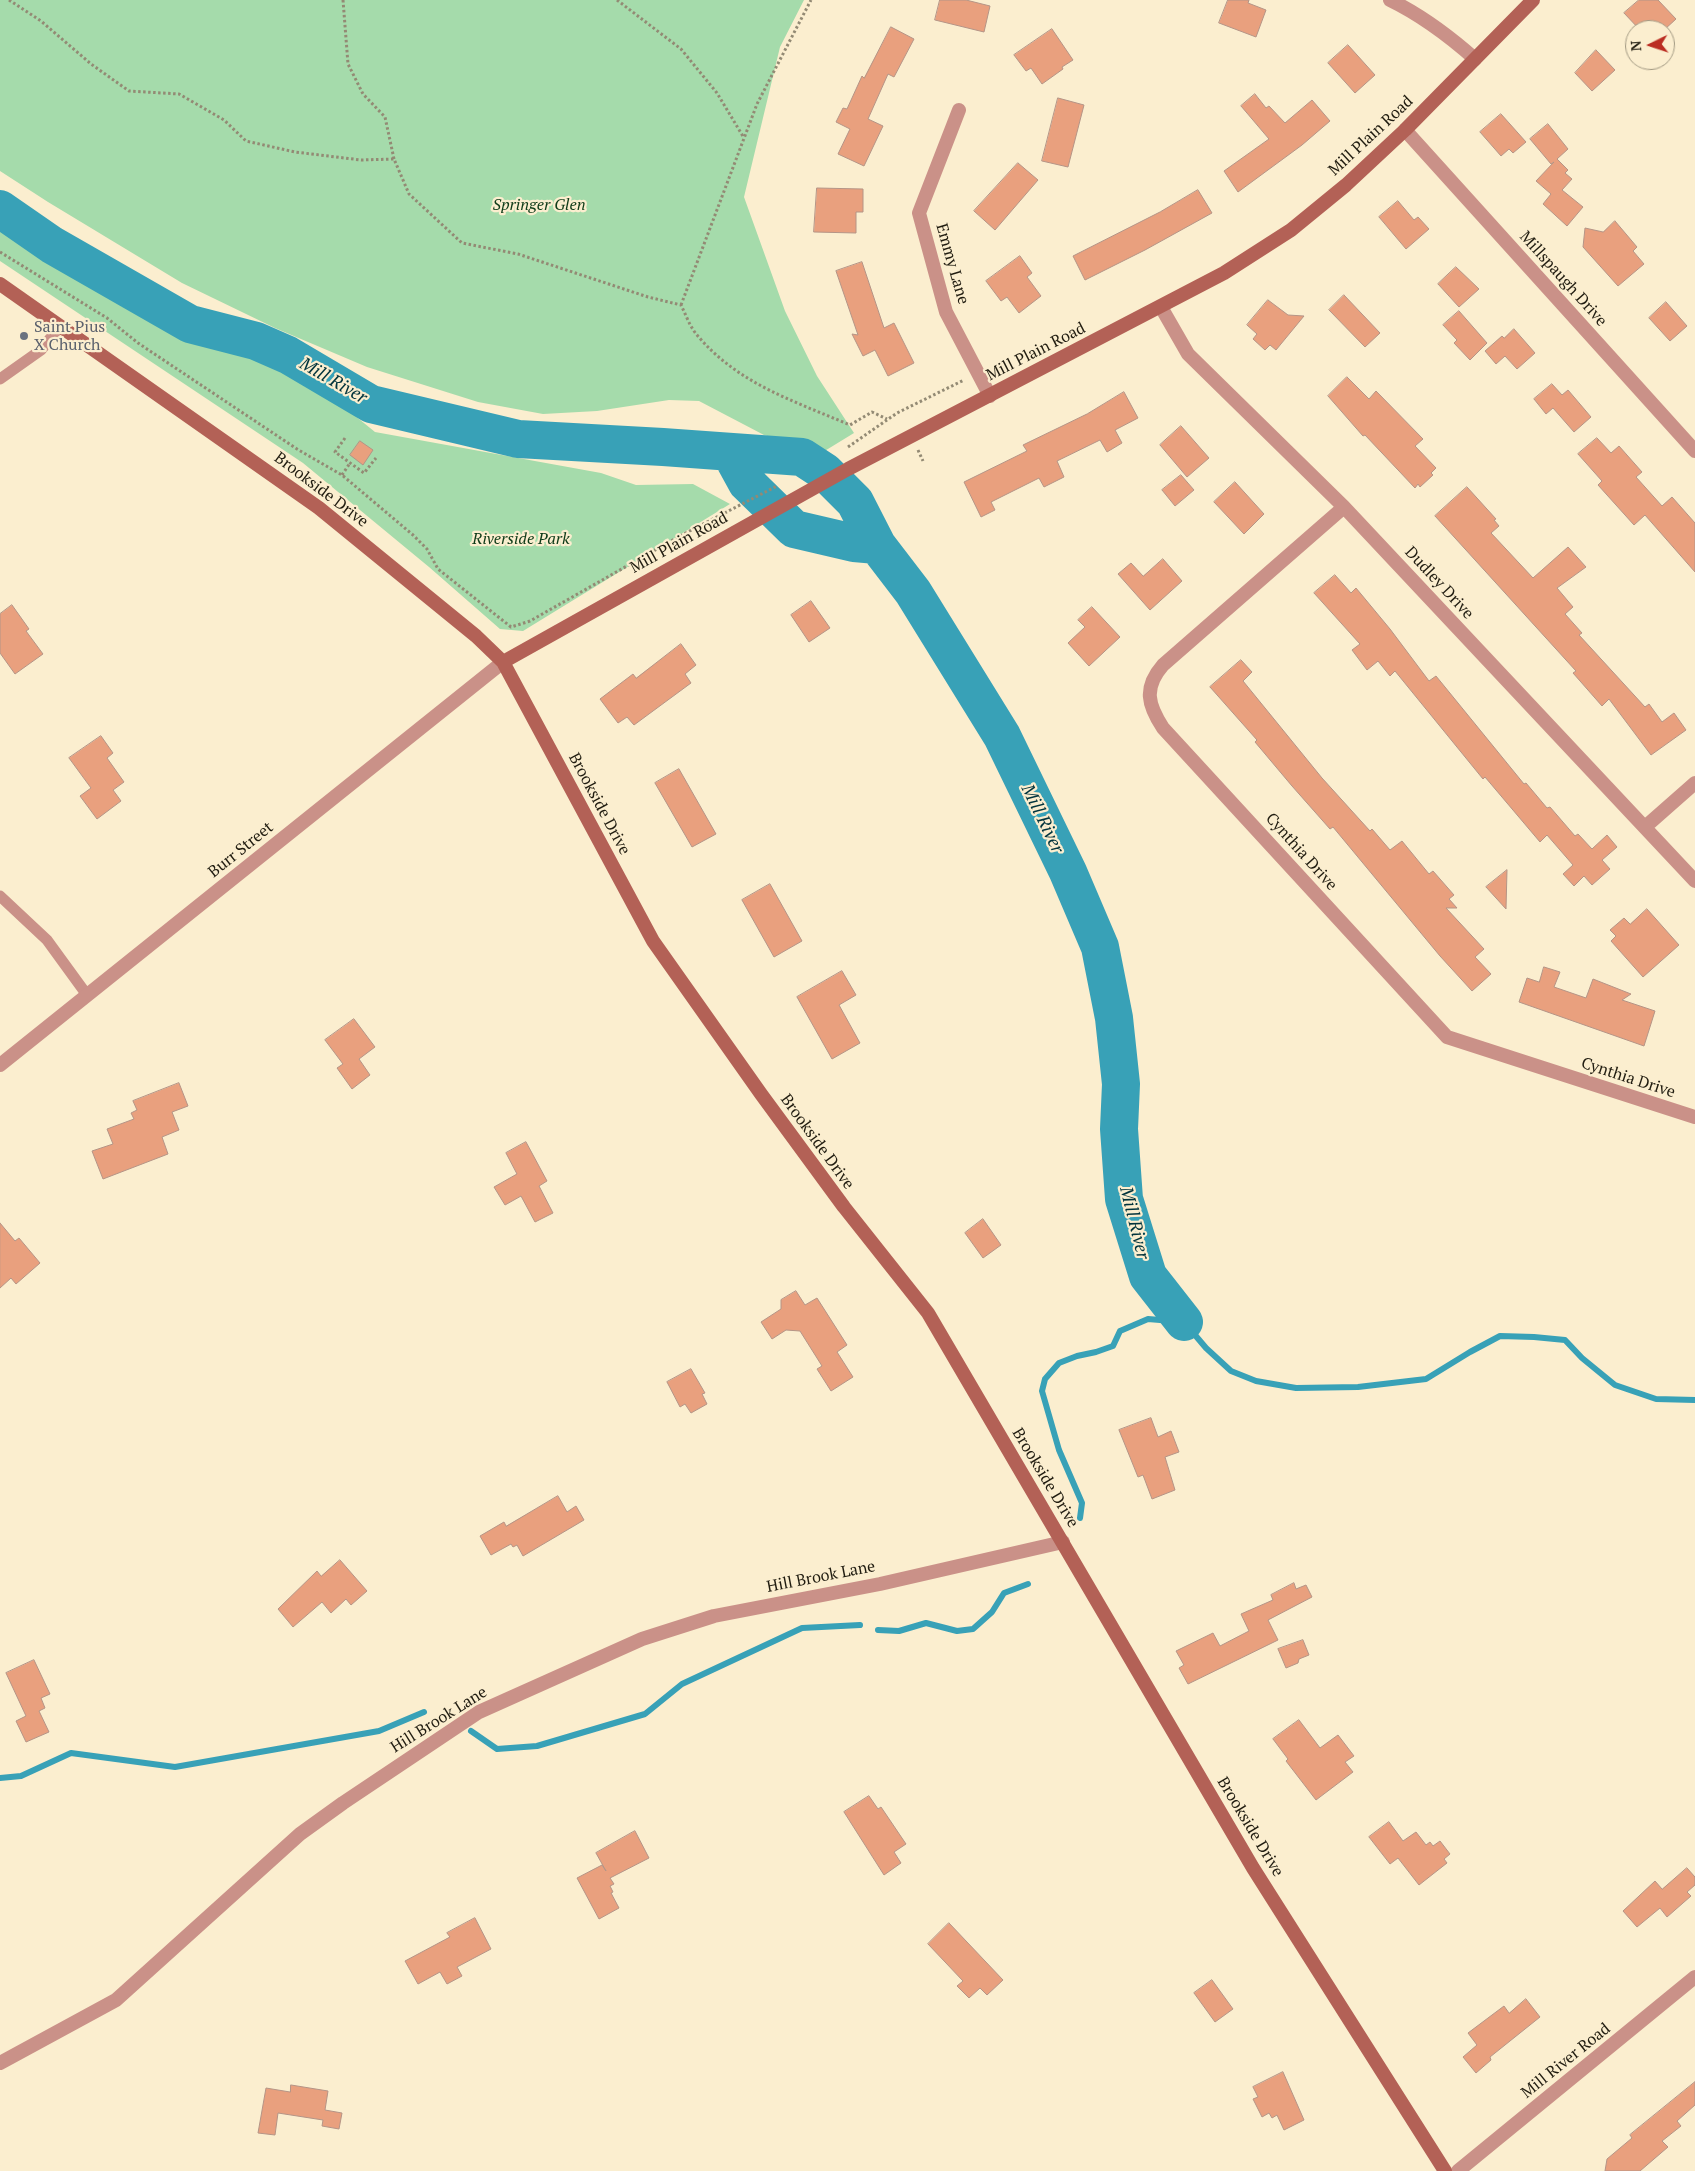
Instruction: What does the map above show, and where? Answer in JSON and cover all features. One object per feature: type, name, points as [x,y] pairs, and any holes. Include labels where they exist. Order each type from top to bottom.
[{"type":"main road","name":"Mill Plain Road","points":[[503,662],[848,469],[1224,273],[1291,230],[1346,185],[1405,130],[1533,0]]},
{"type":"main road","name":"Brookside Drive","points":[[0,284],[319,508],[476,636],[503,662],[653,941],[838,1200],[928,1313],[1253,1868],[1445,2171]]},
{"type":"street","points":[[1390,0],[1408,9],[1446,35],[1475,59]]},
{"type":"street","name":"Emmy Lane","points":[[959,110],[919,213],[946,312],[990,396]]},
{"type":"street","name":"Millspaugh Drive","points":[[1405,130],[1695,451]]},
{"type":"street","name":"Dudley Drive","points":[[1161,307],[1188,354],[1344,507],[1695,882]]},
{"type":"street","name":"Cynthia Drive","points":[[1344,507],[1154,675],[1150,687],[1150,703],[1155,716],[1163,728],[1447,1037],[1695,1118]]},
{"type":"street","name":"Burr Street","points":[[0,1064],[503,662]]},
{"type":"street","points":[[1645,827],[1695,783]]},
{"type":"street","name":"Hill Brook Lane","points":[[0,2063],[116,2000],[300,1834],[479,1712],[642,1639],[714,1616],[880,1584],[1063,1542]]},
{"type":"street","name":"Mill River Road","points":[[1458,2171],[1695,1977]]},
{"type":"lane","points":[[0,379],[42,350],[60,326]]},
{"type":"lane","points":[[0,896],[47,940],[87,995]]},
{"type":"path","points":[[9,0],[41,21],[91,64],[129,91],[179,94],[224,120],[246,141],[295,152],[361,160],[394,160]]},
{"type":"path","points":[[344,0],[348,64],[363,94],[385,117],[394,160],[408,194],[462,243],[518,254],[648,297],[681,305]]},
{"type":"path","points":[[617,0],[680,49],[717,93],[744,138]]},
{"type":"path","points":[[811,0],[757,104],[681,305],[696,334],[726,364],[754,384],[850,425],[872,412],[887,419]]},
{"type":"path","points":[[0,252],[107,318],[146,348],[297,449],[342,475],[413,535],[427,549],[438,569],[511,627],[530,621],[678,537],[723,515]]},
{"type":"path","points":[[846,448],[887,419],[978,373]]},
{"type":"path","points":[[345,438],[335,452],[364,473],[376,458]]},
{"type":"path","points":[[342,475],[350,463]]},
{"type":"green space","name":"Springer Glen","points":[[0,0],[804,0],[780,47],[744,197],[785,311],[817,376],[854,433],[823,452],[764,435],[699,401],[669,400],[597,411],[543,414],[478,402],[367,367],[275,328],[182,283],[0,171]]},
{"type":"green space","name":"Riverside Park","points":[[0,222],[53,258],[127,298],[183,335],[265,357],[322,389],[375,432],[601,473],[636,485],[693,484],[730,504],[523,631],[500,629],[429,567],[303,463],[0,261]]},
{"type":"building","points":[[940,0],[966,0],[990,6],[984,32],[935,20]]},
{"type":"building","points":[[1228,0],[1249,0],[1248,3],[1266,10],[1256,37],[1219,23]]},
{"type":"building","points":[[1639,0],[1658,0],[1676,19],[1631,20],[1624,13]]},
{"type":"building","points":[[891,27],[914,39],[894,77],[888,74],[868,119],[883,126],[864,166],[838,154],[850,129],[836,122],[843,108],[847,109],[862,76],[864,78]]},
{"type":"building","points":[[1052,29],[1073,60],[1042,84],[1031,68],[1026,71],[1014,55]]},
{"type":"building","points":[[1348,45],[1375,75],[1355,93],[1328,63]]},
{"type":"building","points":[[1596,50],[1615,70],[1592,91],[1575,73]]},
{"type":"building","points":[[1255,94],[1266,108],[1269,106],[1285,123],[1312,100],[1330,121],[1302,145],[1238,192],[1224,171],[1269,139],[1241,106]]},
{"type":"building","points":[[1058,98],[1084,105],[1068,167],[1042,161]]},
{"type":"building","points":[[1501,114],[1526,142],[1513,153],[1509,149],[1501,156],[1480,132]]},
{"type":"building","points":[[1548,124],[1568,149],[1557,159],[1568,170],[1565,173],[1572,179],[1562,190],[1583,207],[1567,226],[1543,204],[1551,194],[1536,181],[1554,162],[1551,164],[1530,139]]},
{"type":"building","points":[[1018,163],[1038,180],[995,230],[974,211]]},
{"type":"building","points":[[817,188],[863,189],[863,212],[856,212],[856,233],[814,232]]},
{"type":"building","points":[[1198,190],[1212,213],[1085,280],[1073,256],[1160,212]]},
{"type":"building","points":[[1398,201],[1414,220],[1418,217],[1429,229],[1406,249],[1379,217]]},
{"type":"building","points":[[1615,221],[1637,247],[1633,251],[1644,264],[1618,286],[1583,247],[1585,228],[1603,232]]},
{"type":"building","points":[[1020,256],[1032,273],[1027,277],[1041,296],[1019,313],[1007,297],[1001,301],[986,281]]},
{"type":"building","points":[[862,262],[884,328],[894,323],[914,363],[888,376],[875,350],[863,356],[852,334],[858,335],[836,271]]},
{"type":"building","points":[[1456,267],[1479,289],[1459,307],[1438,284]]},
{"type":"building","points":[[1344,295],[1380,333],[1365,347],[1329,310]]},
{"type":"building","points":[[1268,300],[1288,315],[1304,316],[1276,350],[1270,345],[1265,350],[1253,339],[1257,334],[1247,325]]},
{"type":"building","points":[[1666,302],[1687,326],[1670,341],[1649,318]]},
{"type":"building","points":[[1459,311],[1487,343],[1470,360],[1454,343],[1457,340],[1443,325]]},
{"type":"building","points":[[1514,329],[1535,353],[1517,369],[1505,356],[1496,364],[1485,351],[1502,336],[1504,338]]},
{"type":"building","points":[[1347,377],[1369,399],[1376,391],[1423,439],[1415,446],[1436,468],[1431,473],[1433,475],[1420,487],[1418,484],[1415,488],[1365,435],[1363,436],[1328,396]]},
{"type":"building","points":[[1552,384],[1562,395],[1568,390],[1591,417],[1574,432],[1553,408],[1546,414],[1534,399]]},
{"type":"building","points":[[1124,392],[1138,418],[1115,430],[1122,443],[1107,452],[1100,440],[1057,461],[1064,477],[1044,487],[1039,478],[991,502],[995,510],[981,517],[964,482],[1027,451],[1023,445],[1087,414]]},
{"type":"building","points":[[1181,426],[1209,458],[1187,477],[1160,445]]},
{"type":"building","points":[[1597,438],[1611,453],[1619,446],[1642,472],[1636,477],[1662,506],[1672,497],[1695,523],[1695,572],[1645,515],[1634,525],[1598,485],[1602,481],[1578,454]]},
{"type":"building","points":[[360,441],[373,450],[363,465],[350,455]]},
{"type":"building","points":[[1181,475],[1194,490],[1175,506],[1162,490]]},
{"type":"building","points":[[1235,482],[1264,514],[1244,534],[1214,502]]},
{"type":"building","points":[[1467,487],[1496,519],[1494,520],[1499,526],[1491,533],[1533,578],[1568,547],[1586,567],[1557,588],[1573,607],[1565,614],[1582,633],[1579,635],[1645,707],[1649,704],[1662,722],[1674,713],[1686,730],[1651,755],[1609,699],[1602,706],[1573,673],[1576,671],[1435,516]]},
{"type":"building","points":[[1163,559],[1182,581],[1150,610],[1118,574],[1131,563],[1143,576]]},
{"type":"building","points":[[1335,575],[1351,593],[1356,588],[1429,681],[1436,676],[1524,784],[1526,783],[1547,808],[1550,807],[1575,836],[1578,834],[1592,849],[1607,835],[1617,847],[1602,860],[1610,869],[1592,885],[1584,876],[1574,886],[1563,874],[1573,865],[1547,835],[1540,842],[1485,777],[1483,779],[1395,671],[1390,676],[1378,661],[1367,670],[1352,650],[1360,644],[1314,593]]},
{"type":"building","points":[[811,601],[830,628],[809,642],[791,615]]},
{"type":"building","points":[[12,605],[29,629],[26,631],[43,654],[15,674],[0,653],[0,614]]},
{"type":"building","points":[[1092,607],[1120,637],[1089,666],[1068,643],[1085,627],[1078,620]]},
{"type":"building","points":[[681,644],[696,665],[685,674],[691,683],[634,725],[627,717],[618,723],[600,699],[633,674],[636,678]]},
{"type":"building","points":[[1241,660],[1252,672],[1243,681],[1322,778],[1370,831],[1372,829],[1390,850],[1402,841],[1429,874],[1433,871],[1454,895],[1449,899],[1457,908],[1446,908],[1484,949],[1475,957],[1491,974],[1472,991],[1440,956],[1333,827],[1330,829],[1292,786],[1255,742],[1257,740],[1210,687]]},
{"type":"building","points":[[101,736],[113,753],[107,758],[124,782],[113,790],[121,801],[97,819],[80,796],[91,788],[69,758]]},
{"type":"building","points":[[679,769],[716,834],[692,847],[655,783]]},
{"type":"building","points":[[1507,870],[1506,909],[1486,887]]},
{"type":"building","points":[[770,884],[802,941],[774,957],[742,900]]},
{"type":"building","points":[[1647,909],[1679,945],[1643,977],[1611,941],[1616,936],[1610,930],[1624,918],[1630,924]]},
{"type":"building","points":[[1544,967],[1560,972],[1554,987],[1586,998],[1593,979],[1631,994],[1622,1000],[1655,1011],[1644,1046],[1519,1002],[1527,978],[1539,982]]},
{"type":"building","points":[[842,971],[856,995],[839,1005],[860,1043],[832,1059],[797,997]]},
{"type":"building","points":[[354,1019],[375,1047],[359,1059],[370,1075],[352,1089],[337,1068],[343,1064],[325,1040]]},
{"type":"building","points":[[179,1083],[188,1106],[172,1112],[179,1130],[162,1137],[168,1154],[103,1179],[92,1151],[113,1144],[107,1129],[134,1119],[131,1113],[137,1110],[133,1101]]},
{"type":"building","points":[[526,1142],[547,1181],[539,1186],[553,1213],[535,1222],[521,1196],[505,1205],[494,1187],[517,1174],[506,1153]]},
{"type":"building","points":[[983,1219],[1001,1245],[983,1258],[965,1233]]},
{"type":"building","points":[[0,1223],[15,1241],[19,1238],[40,1263],[16,1284],[11,1278],[0,1288]]},
{"type":"building","points":[[796,1291],[805,1305],[817,1298],[847,1345],[837,1352],[853,1377],[831,1391],[817,1369],[822,1366],[800,1331],[786,1330],[772,1339],[761,1322],[781,1309],[781,1300]]},
{"type":"building","points":[[691,1369],[705,1393],[702,1394],[707,1404],[691,1413],[685,1404],[680,1407],[667,1382]]},
{"type":"building","points":[[1151,1418],[1158,1437],[1171,1431],[1179,1452],[1165,1457],[1175,1490],[1152,1499],[1143,1475],[1138,1477],[1119,1430]]},
{"type":"building","points":[[558,1496],[567,1512],[576,1506],[584,1520],[523,1556],[517,1545],[513,1547],[511,1544],[491,1555],[480,1536],[504,1522],[506,1526]]},
{"type":"building","points":[[340,1560],[367,1591],[351,1605],[346,1599],[331,1613],[322,1602],[293,1627],[278,1609],[317,1571],[321,1576]]},
{"type":"building","points":[[1294,1583],[1296,1589],[1306,1585],[1312,1597],[1268,1620],[1278,1640],[1188,1684],[1179,1668],[1184,1665],[1176,1651],[1213,1633],[1220,1646],[1249,1631],[1241,1614],[1273,1600],[1271,1595]]},
{"type":"building","points":[[1303,1640],[1309,1655],[1299,1659],[1298,1663],[1286,1668],[1278,1649]]},
{"type":"building","points":[[34,1660],[50,1694],[41,1698],[45,1708],[39,1711],[49,1732],[26,1742],[16,1721],[26,1716],[6,1673]]},
{"type":"building","points":[[1299,1720],[1320,1748],[1338,1735],[1354,1756],[1345,1762],[1353,1772],[1316,1800],[1286,1761],[1288,1759],[1273,1739]]},
{"type":"building","points":[[869,1796],[878,1809],[881,1807],[906,1844],[894,1852],[901,1863],[884,1875],[844,1812]]},
{"type":"building","points":[[1389,1822],[1403,1841],[1416,1832],[1426,1845],[1430,1842],[1433,1846],[1440,1841],[1450,1854],[1444,1859],[1447,1863],[1419,1885],[1398,1858],[1390,1864],[1369,1837]]},
{"type":"building","points":[[635,1831],[649,1858],[610,1878],[614,1884],[610,1886],[613,1892],[611,1893],[619,1908],[599,1919],[577,1878],[602,1865],[606,1871],[596,1853]]},
{"type":"building","points":[[1687,1868],[1695,1877],[1695,1885],[1687,1892],[1691,1896],[1667,1917],[1660,1908],[1637,1927],[1623,1911],[1655,1881],[1662,1889]]},
{"type":"building","points":[[475,1918],[491,1949],[457,1967],[462,1976],[447,1984],[440,1972],[418,1984],[405,1961],[450,1937],[447,1933]]},
{"type":"building","points":[[949,1923],[1003,1980],[987,1995],[980,1988],[969,1998],[957,1986],[963,1981],[928,1944]]},
{"type":"building","points":[[1212,1980],[1233,2009],[1215,2022],[1194,1993]]},
{"type":"building","points":[[1526,1999],[1540,2017],[1490,2057],[1491,2060],[1476,2073],[1463,2057],[1477,2045],[1468,2033],[1504,2006],[1509,2013]]},
{"type":"building","points":[[1283,2072],[1304,2120],[1284,2130],[1277,2115],[1272,2118],[1269,2113],[1262,2117],[1253,2099],[1258,2097],[1253,2087]]},
{"type":"building","points":[[1695,2082],[1695,2105],[1677,2121],[1681,2126],[1662,2141],[1668,2147],[1640,2171],[1605,2171],[1607,2159],[1632,2138],[1630,2135]]},
{"type":"building","points":[[291,2085],[328,2091],[325,2110],[342,2113],[339,2129],[322,2126],[323,2120],[278,2113],[275,2135],[258,2133],[266,2088],[290,2092]]},
{"type":"waterway","name":"Mill River","points":[[0,209],[52,245],[190,324],[256,341],[288,355],[371,404],[518,439],[802,457],[825,472],[855,502],[877,545],[913,592],[1002,736],[1068,872],[1100,947],[1114,1018],[1121,1084],[1119,1129],[1124,1199],[1148,1276],[1184,1322]]},
{"type":"waterway","name":"Mill River","points":[[730,452],[747,483],[794,529],[854,543],[877,545]]},
{"type":"waterway","name":"Mill River","points":[[1080,1518],[1082,1503],[1059,1450],[1042,1391],[1045,1379],[1059,1363],[1113,1346],[1120,1331],[1148,1319],[1184,1322],[1206,1348],[1231,1371],[1256,1381],[1296,1388],[1358,1387],[1426,1379],[1500,1336],[1534,1337],[1565,1340],[1582,1358],[1615,1385],[1656,1399],[1695,1400]]},
{"type":"waterway","points":[[878,1630],[899,1631],[926,1623],[957,1631],[973,1629],[992,1612],[1004,1593],[1028,1584]]},
{"type":"waterway","points":[[471,1731],[497,1749],[537,1746],[645,1714],[682,1684],[802,1628],[860,1625]]},
{"type":"waterway","points":[[0,1778],[21,1776],[71,1753],[175,1767],[379,1731],[424,1712]]},
{"type":"place","name":"Saint Pius X Church","points":[[24,336]]}]
